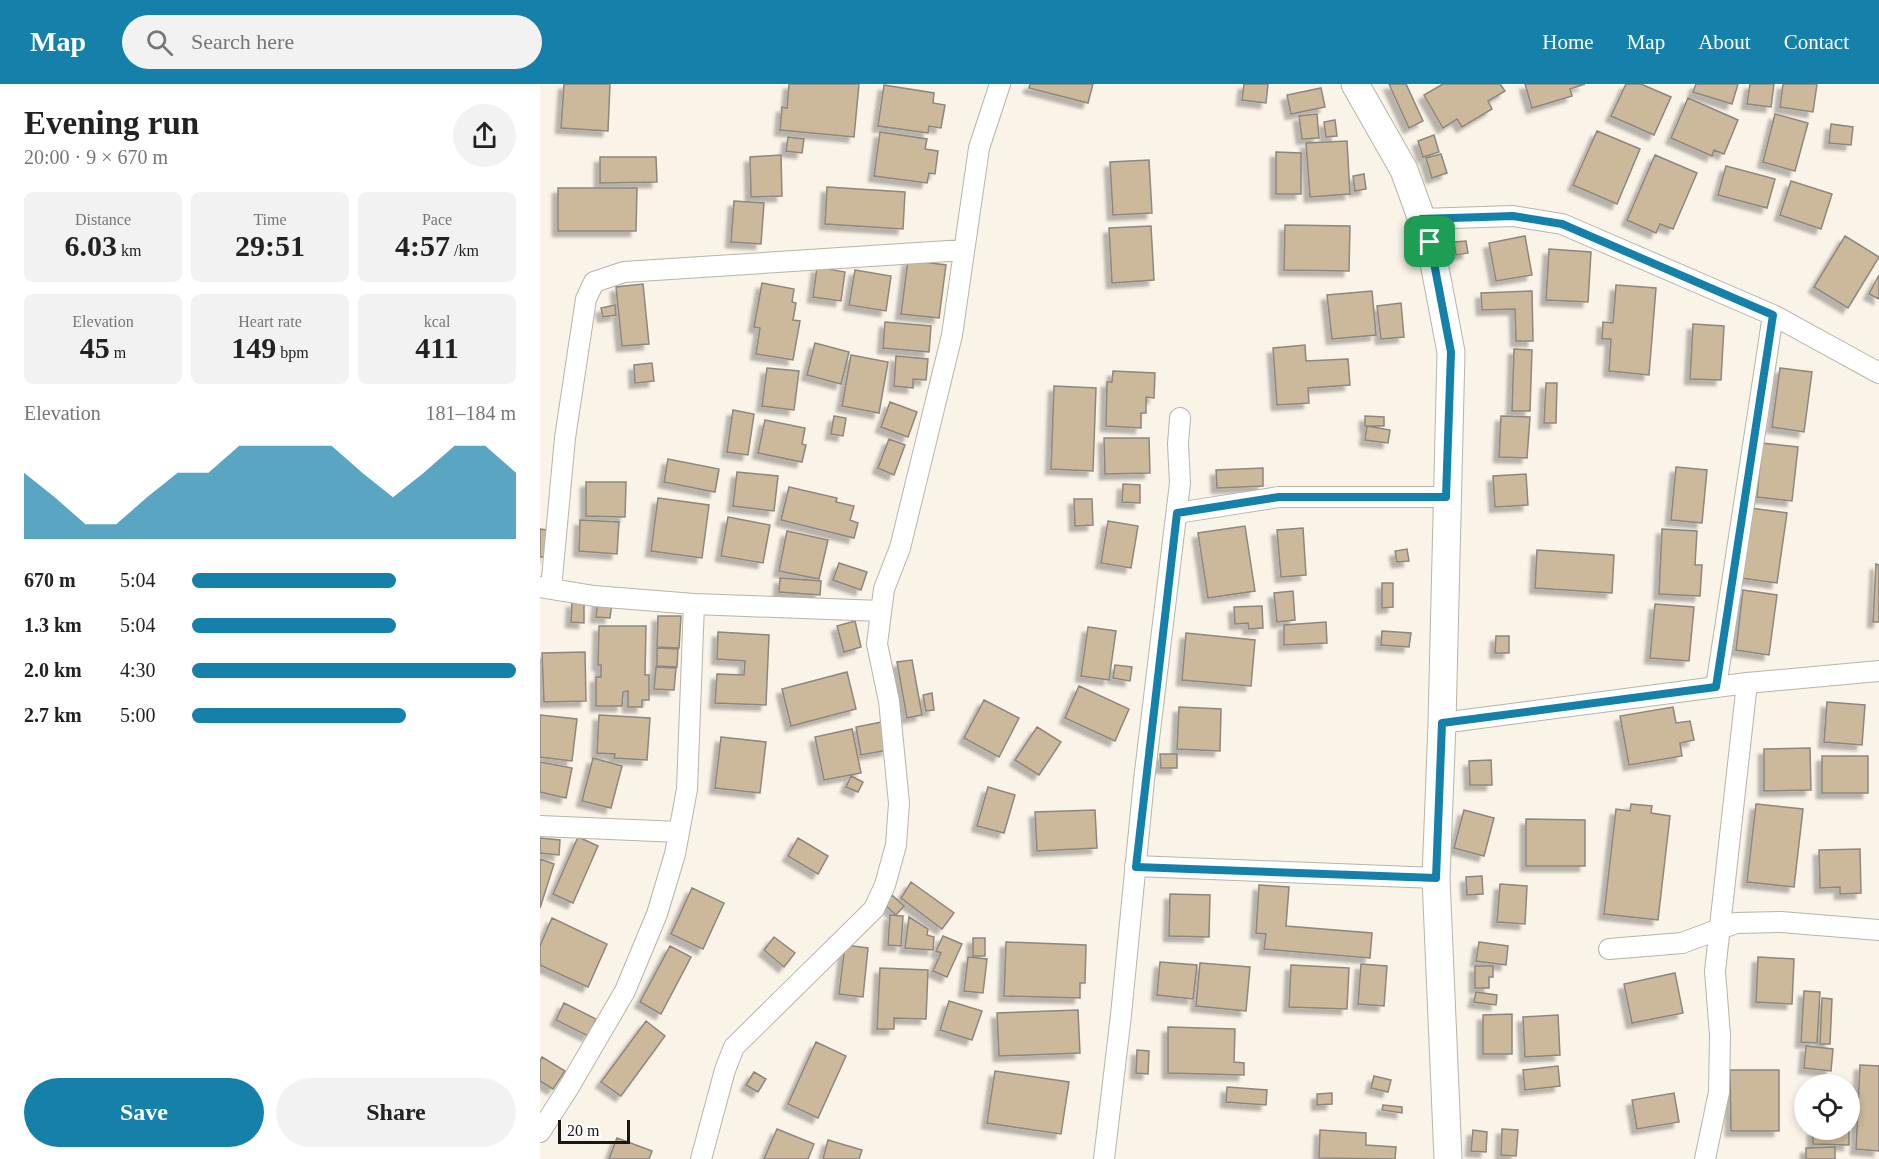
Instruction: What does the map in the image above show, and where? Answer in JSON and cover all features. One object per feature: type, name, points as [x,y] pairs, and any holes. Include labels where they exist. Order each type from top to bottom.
[{"type":"street","points":[[701,1159],[725,1070],[734,1047],[874,909],[885,885],[896,845],[899,803],[889,701],[877,644],[884,589],[900,548],[952,335],[979,148],[1000,84]]},
{"type":"street","points":[[1355,84],[1404,170],[1430,242],[1451,352],[1436,878],[1448,1159]]},
{"type":"street","points":[[1421,219],[1513,216],[1562,224],[1773,315],[1879,373]]},
{"type":"street","points":[[881,611],[694,604],[594,596],[545,588],[586,299],[594,282],[624,272],[964,250]]},
{"type":"street","points":[[1716,687],[1773,315]]},
{"type":"street","points":[[1104,1159],[1145,769],[1177,513],[1180,483],[1178,444],[1180,418]]},
{"type":"street","points":[[1177,513],[1279,497],[1446,497]]},
{"type":"street","points":[[540,1132],[625,991],[657,914],[675,854],[687,789],[694,604]]},
{"type":"street","points":[[1442,723],[1747,683],[1879,671]]},
{"type":"street","points":[[1705,1159],[1719,1092],[1720,1035],[1715,971],[1747,683]]},
{"type":"street","points":[[540,826],[679,832]]},
{"type":"street","points":[[1136,867],[1436,878]]},
{"type":"street","points":[[1609,949],[1682,943],[1736,923],[1781,922],[1879,930]]},
{"type":"building","points":[[564,84],[610,84],[608,131],[561,128]]},
{"type":"building","points":[[789,84],[859,84],[854,137],[780,130],[782,107],[787,108]]},
{"type":"building","points":[[1030,84],[1093,84],[1088,103],[1029,88]]},
{"type":"building","points":[[1244,84],[1268,84],[1266,103],[1242,100]]},
{"type":"building","points":[[1389,84],[1406,84],[1423,121],[1409,128]]},
{"type":"building","points":[[1443,84],[1500,84],[1505,91],[1488,101],[1492,109],[1462,127],[1457,119],[1443,128],[1424,95]]},
{"type":"building","points":[[1525,84],[1585,84],[1570,89],[1572,96],[1532,108]]},
{"type":"building","points":[[1626,84],[1641,84],[1671,97],[1654,135],[1611,116]]},
{"type":"building","points":[[1696,84],[1738,84],[1732,104],[1693,92]]},
{"type":"building","points":[[1750,84],[1774,84],[1771,107],[1747,104]]},
{"type":"building","points":[[1783,84],[1817,84],[1813,112],[1780,107]]},
{"type":"building","points":[[884,85],[934,93],[933,103],[945,105],[941,128],[929,126],[928,133],[878,126]]},
{"type":"building","points":[[1321,88],[1325,107],[1291,114],[1287,95]]},
{"type":"building","points":[[1688,98],[1738,120],[1724,154],[1714,150],[1712,156],[1671,138]]},
{"type":"building","points":[[1317,114],[1319,138],[1302,139],[1299,116]]},
{"type":"building","points":[[1775,114],[1808,123],[1795,171],[1763,162]]},
{"type":"building","points":[[1335,120],[1337,136],[1326,137],[1324,122]]},
{"type":"building","points":[[1831,124],[1853,127],[1851,145],[1829,143]]},
{"type":"building","points":[[1597,131],[1640,149],[1617,204],[1573,185]]},
{"type":"building","points":[[880,132],[927,139],[925,149],[938,151],[935,174],[929,173],[927,183],[874,176]]},
{"type":"building","points":[[1434,135],[1439,152],[1423,157],[1418,141]]},
{"type":"building","points":[[788,137],[804,139],[802,153],[786,151]]},
{"type":"building","points":[[1347,141],[1350,194],[1310,197],[1306,143]]},
{"type":"building","points":[[1276,152],[1301,153],[1301,194],[1276,194]]},
{"type":"building","points":[[1441,154],[1447,173],[1432,178],[1426,158]]},
{"type":"building","points":[[781,155],[782,196],[751,197],[750,157]]},
{"type":"building","points":[[1655,155],[1697,173],[1673,229],[1660,224],[1656,233],[1627,220]]},
{"type":"building","points":[[600,157],[656,157],[657,182],[600,183]]},
{"type":"building","points":[[1149,160],[1152,213],[1113,215],[1110,162]]},
{"type":"building","points":[[1726,166],[1775,179],[1767,208],[1718,195]]},
{"type":"building","points":[[1364,174],[1366,189],[1355,191],[1353,176]]},
{"type":"building","points":[[1791,181],[1832,194],[1821,229],[1780,215]]},
{"type":"building","points":[[827,187],[905,192],[903,229],[825,224]]},
{"type":"building","points":[[558,188],[637,188],[636,231],[558,231]]},
{"type":"building","points":[[734,201],[764,203],[761,244],[731,242]]},
{"type":"building","points":[[1285,225],[1350,226],[1349,271],[1284,270]]},
{"type":"building","points":[[1151,226],[1154,280],[1112,283],[1109,228]]},
{"type":"building","points":[[1525,236],[1532,275],[1496,281],[1489,243]]},
{"type":"building","points":[[1845,236],[1879,257],[1848,308],[1814,287]]},
{"type":"building","points":[[1466,241],[1468,253],[1456,255],[1454,242]]},
{"type":"building","points":[[1549,249],[1591,252],[1588,302],[1546,300]]},
{"type":"building","points":[[908,260],[946,265],[939,318],[901,314]]},
{"type":"building","points":[[817,267],[845,272],[841,301],[813,297]]},
{"type":"building","points":[[855,270],[891,276],[886,311],[849,305]]},
{"type":"building","points":[[1879,275],[1879,299],[1869,294]]},
{"type":"building","points":[[762,283],[794,289],[792,302],[796,303],[793,320],[800,321],[793,360],[756,354],[760,328],[754,327]]},
{"type":"building","points":[[643,284],[649,344],[622,346],[616,287]]},
{"type":"building","points":[[1616,285],[1656,288],[1649,375],[1609,371],[1611,339],[1602,339],[1603,322],[1613,323]]},
{"type":"building","points":[[1372,291],[1376,335],[1332,339],[1327,295]]},
{"type":"building","points":[[1532,291],[1533,341],[1516,341],[1515,309],[1482,310],[1481,293]]},
{"type":"building","points":[[1401,303],[1404,337],[1381,339],[1377,306]]},
{"type":"building","points":[[615,305],[616,315],[603,317],[601,308]]},
{"type":"building","points":[[885,322],[931,326],[929,352],[883,348]]},
{"type":"building","points":[[1693,324],[1724,326],[1721,380],[1690,379]]},
{"type":"building","points":[[815,343],[849,352],[841,384],[807,375]]},
{"type":"building","points":[[1305,345],[1306,361],[1348,359],[1350,385],[1308,388],[1309,403],[1277,405],[1273,348]]},
{"type":"building","points":[[1514,349],[1532,350],[1530,411],[1512,411]]},
{"type":"building","points":[[851,355],[888,362],[879,413],[842,406]]},
{"type":"building","points":[[896,356],[928,359],[926,380],[913,379],[913,388],[894,386]]},
{"type":"building","points":[[652,363],[654,381],[635,383],[634,365]]},
{"type":"building","points":[[767,368],[799,371],[794,410],[762,406]]},
{"type":"building","points":[[1780,368],[1812,372],[1804,432],[1772,427]]},
{"type":"building","points":[[1113,371],[1155,373],[1154,398],[1146,397],[1146,413],[1141,413],[1141,428],[1106,426],[1107,382],[1112,382]]},
{"type":"building","points":[[1546,383],[1557,383],[1556,423],[1544,423]]},
{"type":"building","points":[[1054,386],[1096,388],[1093,471],[1051,469]]},
{"type":"building","points":[[890,402],[917,412],[908,437],[881,427]]},
{"type":"building","points":[[733,410],[754,414],[748,455],[727,452]]},
{"type":"building","points":[[834,416],[846,418],[843,436],[831,434]]},
{"type":"building","points":[[1365,416],[1384,417],[1384,426],[1365,426]]},
{"type":"building","points":[[1501,416],[1530,417],[1527,458],[1499,457]]},
{"type":"building","points":[[765,420],[805,428],[802,444],[806,445],[802,462],[758,453]]},
{"type":"building","points":[[1367,426],[1390,430],[1388,443],[1365,440]]},
{"type":"building","points":[[1104,438],[1149,438],[1150,473],[1105,474]]},
{"type":"building","points":[[889,439],[905,445],[894,475],[878,468]]},
{"type":"building","points":[[1762,443],[1798,447],[1792,501],[1757,497]]},
{"type":"building","points":[[668,459],[719,469],[715,492],[664,482]]},
{"type":"building","points":[[1676,467],[1707,470],[1702,523],[1671,520]]},
{"type":"building","points":[[1263,468],[1263,486],[1217,488],[1216,470]]},
{"type":"building","points":[[737,472],[778,476],[774,511],[733,506]]},
{"type":"building","points":[[1526,474],[1528,505],[1495,507],[1493,476]]},
{"type":"building","points":[[586,482],[626,482],[625,517],[586,516]]},
{"type":"building","points":[[1123,484],[1140,485],[1140,503],[1122,502]]},
{"type":"building","points":[[789,487],[837,498],[836,502],[854,506],[850,520],[858,523],[854,538],[781,520]]},
{"type":"building","points":[[658,498],[709,505],[702,558],[651,551]]},
{"type":"building","points":[[1074,499],[1092,499],[1093,525],[1075,526]]},
{"type":"building","points":[[1751,508],[1787,513],[1777,583],[1741,578]]},
{"type":"building","points":[[728,517],[770,525],[763,563],[721,556]]},
{"type":"building","points":[[580,520],[619,522],[617,554],[579,551]]},
{"type":"building","points":[[1108,521],[1138,526],[1131,568],[1101,563]]},
{"type":"building","points":[[1245,526],[1255,591],[1208,598],[1198,533]]},
{"type":"building","points":[[1303,528],[1306,575],[1281,577],[1277,530]]},
{"type":"building","points":[[540,529],[547,530],[545,557],[540,557]]},
{"type":"building","points":[[1662,529],[1697,531],[1695,565],[1702,565],[1700,596],[1659,594]]},
{"type":"building","points":[[787,531],[828,540],[819,579],[779,571]]},
{"type":"building","points":[[1407,549],[1409,561],[1397,562],[1395,551]]},
{"type":"building","points":[[1537,550],[1614,555],[1612,593],[1535,588]]},
{"type":"building","points":[[839,563],[867,572],[861,590],[833,580]]},
{"type":"building","points":[[1876,564],[1879,565],[1879,622],[1873,622]]},
{"type":"building","points":[[780,578],[821,581],[820,595],[779,592]]},
{"type":"building","points":[[1382,583],[1393,583],[1393,607],[1382,608]]},
{"type":"building","points":[[1743,590],[1777,595],[1769,655],[1736,650]]},
{"type":"building","points":[[1293,591],[1295,620],[1277,622],[1274,593]]},
{"type":"building","points":[[598,600],[612,602],[610,618],[596,617]]},
{"type":"building","points":[[572,602],[584,603],[584,623],[571,622]]},
{"type":"building","points":[[1655,604],[1694,607],[1689,661],[1650,658]]},
{"type":"building","points":[[1262,606],[1263,628],[1249,629],[1248,623],[1235,624],[1234,607]]},
{"type":"building","points":[[658,616],[681,616],[679,648],[657,647]]},
{"type":"building","points":[[855,621],[861,647],[844,652],[837,626]]},
{"type":"building","points":[[1326,622],[1327,643],[1284,645],[1284,625]]},
{"type":"building","points":[[599,626],[646,626],[645,675],[649,675],[649,700],[642,700],[642,707],[628,707],[628,691],[623,692],[622,706],[596,706],[596,677],[601,677],[601,665],[598,665]]},
{"type":"building","points":[[1088,627],[1116,631],[1109,680],[1081,676]]},
{"type":"building","points":[[1382,631],[1411,633],[1409,647],[1381,645]]},
{"type":"building","points":[[718,632],[769,635],[766,705],[715,703],[717,674],[744,675],[745,661],[717,659]]},
{"type":"building","points":[[1186,633],[1255,640],[1251,686],[1182,680]]},
{"type":"building","points":[[1496,636],[1509,636],[1509,653],[1495,653]]},
{"type":"building","points":[[657,648],[678,649],[677,667],[657,666]]},
{"type":"building","points":[[585,652],[586,701],[544,702],[542,653]]},
{"type":"building","points":[[912,660],[922,715],[907,718],[897,662]]},
{"type":"building","points":[[1115,665],[1132,667],[1130,681],[1113,678]]},
{"type":"building","points":[[656,667],[676,668],[674,690],[654,689]]},
{"type":"building","points":[[847,672],[856,709],[791,726],[782,689]]},
{"type":"building","points":[[1079,686],[1129,709],[1115,741],[1065,718]]},
{"type":"building","points":[[932,693],[934,710],[926,711],[923,695]]},
{"type":"building","points":[[984,700],[1019,718],[999,757],[964,738]]},
{"type":"building","points":[[1827,702],[1865,705],[1862,745],[1824,742]]},
{"type":"building","points":[[1179,707],[1221,709],[1220,751],[1177,749]]},
{"type":"building","points":[[1673,707],[1676,723],[1690,721],[1694,740],[1680,743],[1682,756],[1629,765],[1620,716]]},
{"type":"building","points":[[540,715],[577,719],[572,761],[540,757]]},
{"type":"building","points":[[599,715],[650,718],[647,760],[614,758],[615,754],[597,753]]},
{"type":"building","points":[[882,722],[888,750],[861,755],[856,727]]},
{"type":"building","points":[[1037,727],[1061,742],[1039,775],[1015,760]]},
{"type":"building","points":[[852,729],[861,773],[824,780],[815,737]]},
{"type":"building","points":[[721,737],[766,742],[760,793],[715,788]]},
{"type":"building","points":[[1810,748],[1811,790],[1764,791],[1764,749]]},
{"type":"building","points":[[1160,754],[1177,754],[1177,768],[1161,768]]},
{"type":"building","points":[[1822,756],[1868,756],[1868,793],[1822,793]]},
{"type":"building","points":[[593,758],[622,766],[611,808],[582,801]]},
{"type":"building","points":[[1491,760],[1492,785],[1470,785],[1469,761]]},
{"type":"building","points":[[540,762],[572,768],[566,798],[540,792]]},
{"type":"building","points":[[851,776],[863,782],[858,792],[846,787]]},
{"type":"building","points":[[988,787],[1015,795],[1004,833],[977,826]]},
{"type":"building","points":[[1631,804],[1652,806],[1651,813],[1670,816],[1658,920],[1604,914],[1616,809],[1630,811]]},
{"type":"building","points":[[1756,804],[1803,809],[1794,887],[1747,882]]},
{"type":"building","points":[[1095,810],[1097,848],[1037,851],[1035,812]]},
{"type":"building","points":[[1464,810],[1494,818],[1484,856],[1454,848]]},
{"type":"building","points":[[1526,819],[1585,820],[1585,866],[1526,866]]},
{"type":"building","points":[[578,837],[598,846],[573,903],[553,894]]},
{"type":"building","points":[[540,838],[560,840],[559,855],[540,853]]},
{"type":"building","points":[[798,838],[828,856],[818,874],[788,856]]},
{"type":"building","points":[[1860,849],[1861,893],[1840,894],[1840,887],[1820,888],[1819,850]]},
{"type":"building","points":[[540,859],[554,864],[540,908]]},
{"type":"building","points":[[1482,876],[1483,894],[1467,895],[1466,877]]},
{"type":"building","points":[[911,882],[954,913],[942,929],[901,898]]},
{"type":"building","points":[[1500,884],[1527,886],[1525,924],[1497,922]]},
{"type":"building","points":[[1259,885],[1289,887],[1286,926],[1372,933],[1370,958],[1264,949],[1266,934],[1256,933]]},
{"type":"building","points":[[692,888],[724,903],[703,949],[671,934]]},
{"type":"building","points":[[1170,894],[1210,895],[1209,937],[1169,936]]},
{"type":"building","points":[[892,895],[904,906],[896,915],[884,904]]},
{"type":"building","points":[[890,915],[903,916],[901,946],[888,945]]},
{"type":"building","points":[[909,917],[928,929],[927,935],[934,937],[933,950],[905,948]]},
{"type":"building","points":[[552,918],[607,944],[588,987],[540,965],[540,946]]},
{"type":"building","points":[[943,936],[962,944],[947,977],[933,971],[941,953],[936,951]]},
{"type":"building","points":[[774,937],[795,953],[784,967],[764,950]]},
{"type":"building","points":[[973,938],[985,938],[985,956],[973,956]]},
{"type":"building","points":[[1006,942],[1086,945],[1085,983],[1080,983],[1080,998],[1004,996]]},
{"type":"building","points":[[1479,942],[1508,946],[1506,965],[1476,961]]},
{"type":"building","points":[[845,945],[868,948],[863,997],[839,994]]},
{"type":"building","points":[[670,946],[691,957],[661,1014],[640,1002]]},
{"type":"building","points":[[968,957],[987,959],[983,993],[964,991]]},
{"type":"building","points":[[1758,957],[1794,959],[1792,1004],[1756,1002]]},
{"type":"building","points":[[1160,962],[1197,965],[1193,999],[1157,995]]},
{"type":"building","points":[[1200,963],[1250,967],[1246,1011],[1196,1006]]},
{"type":"building","points":[[1361,964],[1387,966],[1384,1006],[1358,1004]]},
{"type":"building","points":[[1291,965],[1349,968],[1347,1009],[1289,1007]]},
{"type":"building","points":[[1475,966],[1493,966],[1493,977],[1489,977],[1489,988],[1475,988]]},
{"type":"building","points":[[880,968],[928,970],[926,1019],[894,1018],[894,1029],[877,1029]]},
{"type":"building","points":[[1675,973],[1683,1013],[1632,1023],[1624,984]]},
{"type":"building","points":[[1804,991],[1820,992],[1817,1043],[1801,1042]]},
{"type":"building","points":[[1476,992],[1497,995],[1496,1005],[1474,1002]]},
{"type":"building","points":[[1822,998],[1832,999],[1830,1044],[1820,1044]]},
{"type":"building","points":[[949,1001],[982,1011],[972,1040],[940,1030]]},
{"type":"building","points":[[564,1003],[596,1019],[588,1036],[556,1020]]},
{"type":"building","points":[[1078,1010],[1080,1053],[999,1056],[997,1013]]},
{"type":"building","points":[[1512,1014],[1512,1054],[1483,1054],[1483,1015]]},
{"type":"building","points":[[1558,1015],[1560,1055],[1525,1057],[1523,1017]]},
{"type":"building","points":[[646,1021],[665,1036],[621,1096],[601,1082]]},
{"type":"building","points":[[1168,1027],[1235,1029],[1234,1062],[1244,1063],[1244,1075],[1168,1073]]},
{"type":"building","points":[[816,1042],[846,1056],[818,1118],[788,1104]]},
{"type":"building","points":[[1806,1046],[1833,1049],[1831,1071],[1804,1068]]},
{"type":"building","points":[[1137,1050],[1149,1051],[1148,1074],[1136,1073]]},
{"type":"building","points":[[542,1057],[565,1071],[553,1089],[540,1081]]},
{"type":"building","points":[[1860,1065],[1879,1066],[1879,1151],[1856,1149],[1856,1140],[1860,1140]]},
{"type":"building","points":[[1558,1066],[1560,1086],[1525,1090],[1523,1070]]},
{"type":"building","points":[[1730,1070],[1779,1070],[1779,1131],[1731,1131]]},
{"type":"building","points":[[995,1071],[1069,1082],[1061,1134],[987,1123]]},
{"type":"building","points":[[754,1072],[766,1079],[758,1092],[746,1085]]},
{"type":"building","points":[[1374,1076],[1391,1080],[1388,1092],[1371,1088]]},
{"type":"building","points":[[1227,1087],[1267,1090],[1266,1105],[1226,1102]]},
{"type":"building","points":[[1332,1093],[1332,1104],[1317,1105],[1317,1094]]},
{"type":"building","points":[[1674,1093],[1679,1122],[1637,1129],[1632,1100]]},
{"type":"building","points":[[1383,1105],[1402,1107],[1402,1113],[1382,1110]]},
{"type":"building","points":[[777,1129],[814,1144],[808,1159],[764,1159]]},
{"type":"building","points":[[1502,1129],[1518,1130],[1516,1156],[1501,1155]]},
{"type":"building","points":[[1320,1130],[1366,1133],[1366,1145],[1396,1147],[1395,1159],[1319,1158]]},
{"type":"building","points":[[1473,1130],[1487,1132],[1486,1152],[1471,1151]]},
{"type":"building","points":[[617,1138],[652,1151],[649,1159],[609,1159]]},
{"type":"building","points":[[828,1140],[862,1150],[859,1159],[823,1159]]},
{"type":"building","points":[[1813,1140],[1849,1140],[1849,1145],[1813,1144]]},
{"type":"building","points":[[1835,1147],[1835,1159],[1806,1159],[1806,1148]]},
{"type":"route","points":[[1513,216],[1562,224],[1773,315],[1716,687],[1442,723],[1436,878],[1136,867],[1144,780],[1177,513],[1279,497],[1446,497],[1451,352],[1430,242],[1421,219],[1513,216]]}]
